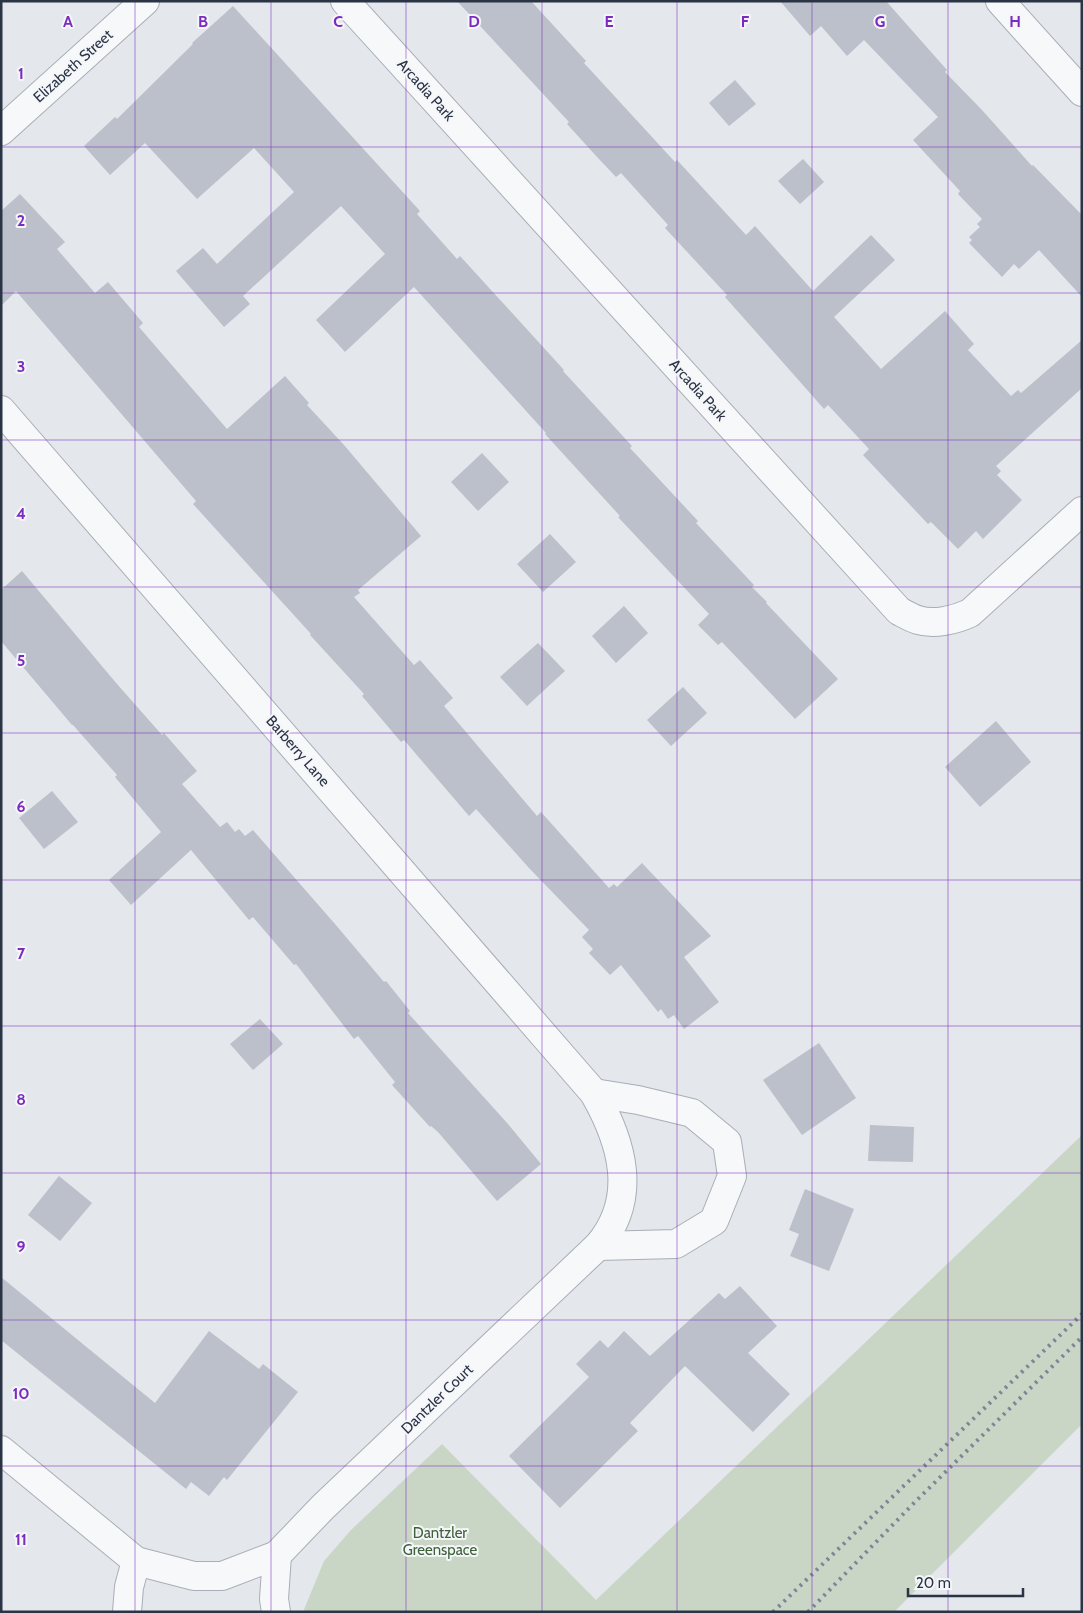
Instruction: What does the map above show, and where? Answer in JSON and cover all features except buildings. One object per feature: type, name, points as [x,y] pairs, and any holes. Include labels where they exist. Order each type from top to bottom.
[{"type":"street","name":"Elizabeth Street","points":[[1,131],[145,1]]},
{"type":"street","name":"Arcadia Park","points":[[345,1],[899,611],[918,621],[932,622],[959,618],[970,613],[1082,511]]},
{"type":"street","points":[[1000,1],[1082,92]]},
{"type":"street","name":"Barberry Lane","points":[[1,410],[594,1093],[608,1117],[617,1141],[622,1176],[620,1201],[613,1222],[606,1237],[598,1246]]},
{"type":"street","points":[[594,1093],[638,1100],[692,1113],[727,1142],[732,1176],[714,1221],[676,1244],[598,1246]]},
{"type":"street","name":"Dantzler Court","points":[[1,1450],[136,1561],[194,1576],[222,1576],[278,1555],[323,1507],[598,1246]]},
{"type":"street","points":[[276,1612],[274,1599],[278,1555]]},
{"type":"street","points":[[127,1612],[129,1587],[136,1561]]},
{"type":"green space","name":"Dantzler Greenspace","points":[[1082,1135],[1082,1424],[894,1612],[303,1612],[324,1561],[351,1530],[442,1444],[596,1600]]},
{"type":"railway","points":[[773,1612],[1082,1314]]},
{"type":"railway","points":[[808,1612],[912,1505],[1082,1337]]}]
